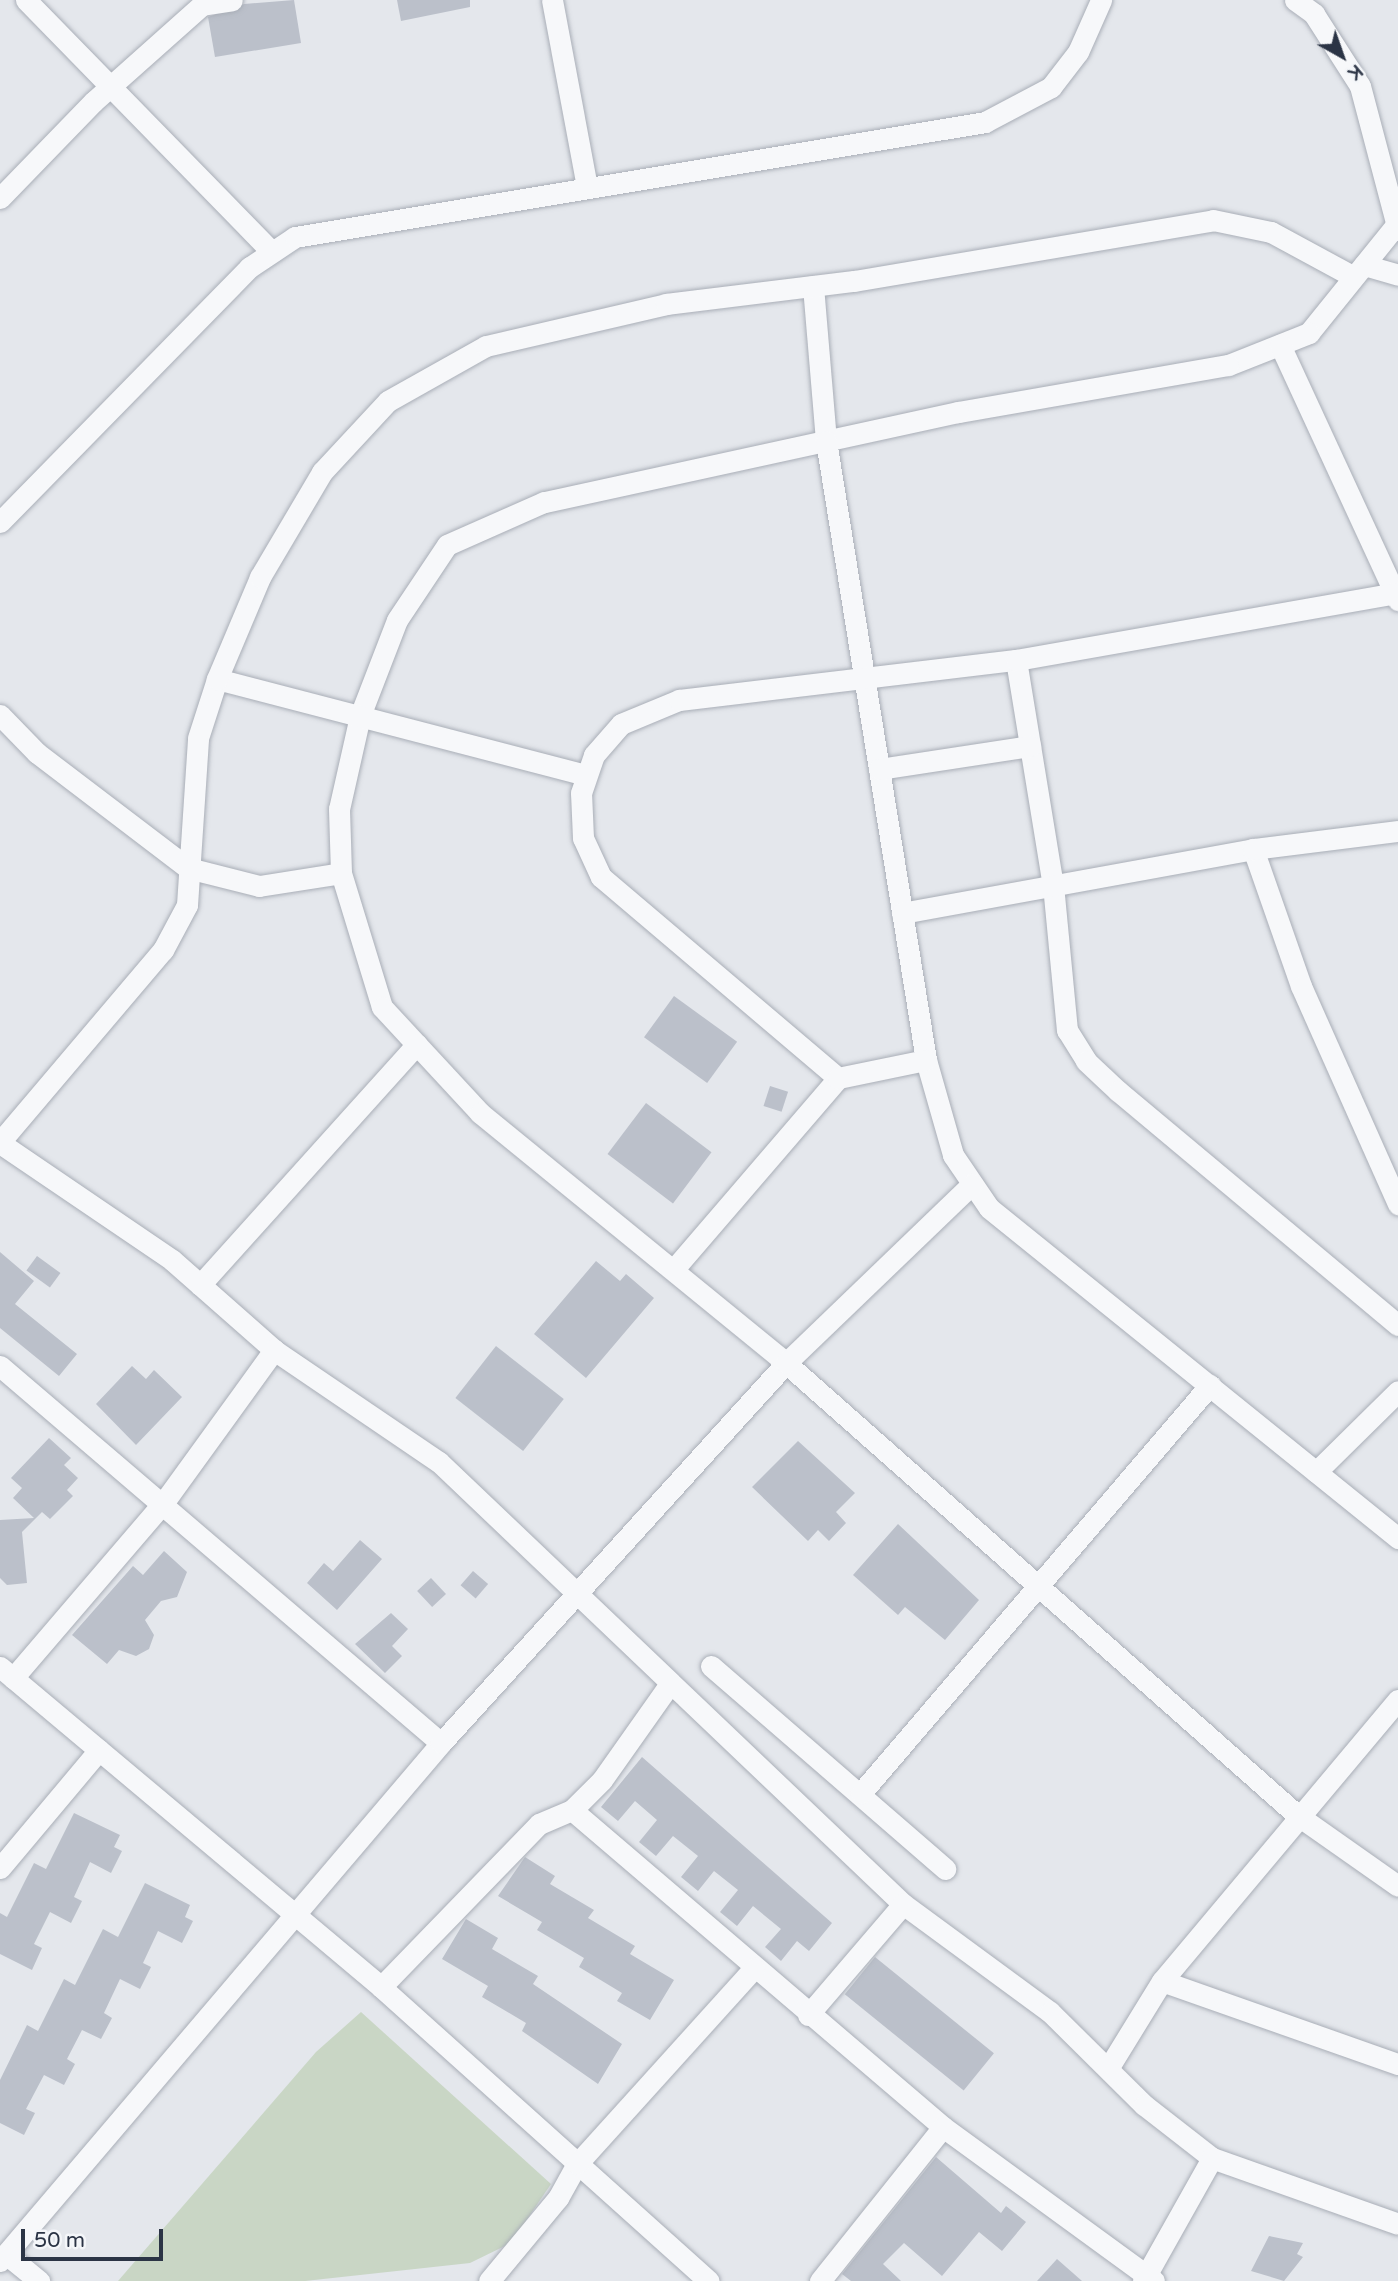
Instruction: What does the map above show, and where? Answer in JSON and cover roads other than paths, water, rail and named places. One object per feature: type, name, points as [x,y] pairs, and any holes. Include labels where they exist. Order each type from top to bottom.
[{"type":"street","points":[[26,0],[112,85],[272,252]]},
{"type":"street","points":[[0,198],[112,85],[200,2],[232,0]]},
{"type":"street","points":[[552,0],[587,187]]},
{"type":"street","points":[[0,522],[250,267],[295,237],[985,122],[1051,87],[1079,52],[1101,0]]},
{"type":"street","points":[[1296,0],[1314,14],[1360,86],[1397,228],[1309,333],[1228,365],[826,441],[544,502],[447,545],[397,620],[360,716],[339,809],[341,873],[382,1007],[480,1113],[786,1363],[1297,1815],[1398,1886]]},
{"type":"street","points":[[1398,275],[1359,271],[1271,232],[1213,220],[813,286],[666,304],[486,346],[388,401],[321,472],[260,577],[217,679],[198,737],[187,905],[163,950],[0,1143],[200,1285],[274,1350],[439,1462],[669,1685],[903,1904],[1050,2012],[1109,2067],[1144,2105],[1212,2158],[1398,2224]]},
{"type":"street","points":[[813,286],[826,441],[864,679],[926,1060],[953,1155],[989,1208],[1398,1538]]},
{"type":"street","points":[[838,1079],[601,877],[583,838],[585,775],[621,724],[657,704],[1016,660],[1397,596],[1280,345]]},
{"type":"street","points":[[1016,660],[1053,885],[1067,1030],[1086,1061],[1398,1325]]},
{"type":"street","points":[[217,679],[585,775]]},
{"type":"street","points":[[0,715],[37,753],[188,868],[259,886],[341,873]]},
{"type":"street","points":[[879,769],[1030,746]]},
{"type":"street","points":[[902,913],[1253,849],[1398,831]]},
{"type":"street","points":[[1253,849],[1301,986],[1398,1204]]},
{"type":"street","points":[[200,1285],[417,1044]]},
{"type":"street","points":[[674,1269],[838,1079],[926,1060]]},
{"type":"street","points":[[39,2281],[3,2257],[292,1916],[441,1743],[578,1597],[786,1363],[972,1184]]},
{"type":"street","points":[[274,1350],[164,1502],[7,1672],[292,1916],[381,1987],[709,2281]]},
{"type":"street","points":[[0,1366],[164,1502],[441,1743]]},
{"type":"street","points":[[861,1793],[1036,1584],[1210,1385]]},
{"type":"street","points":[[1316,1472],[1398,1391]]},
{"type":"street","points":[[711,1666],[861,1793],[945,1869]]},
{"type":"street","points":[[381,1987],[539,1824],[572,1810],[602,1780],[669,1685]]},
{"type":"street","points":[[1109,2067],[1162,1981],[1297,1815],[1398,1700]]},
{"type":"street","points":[[0,1868],[99,1750]]},
{"type":"street","points":[[572,1810],[808,2015],[943,2127],[1148,2280],[1212,2158]]},
{"type":"street","points":[[808,2015],[903,1904]]},
{"type":"street","points":[[489,2281],[558,2198],[577,2164],[754,1968]]},
{"type":"street","points":[[1162,1981],[1398,2064]]},
{"type":"street","points":[[820,2281],[943,2127]]}]
